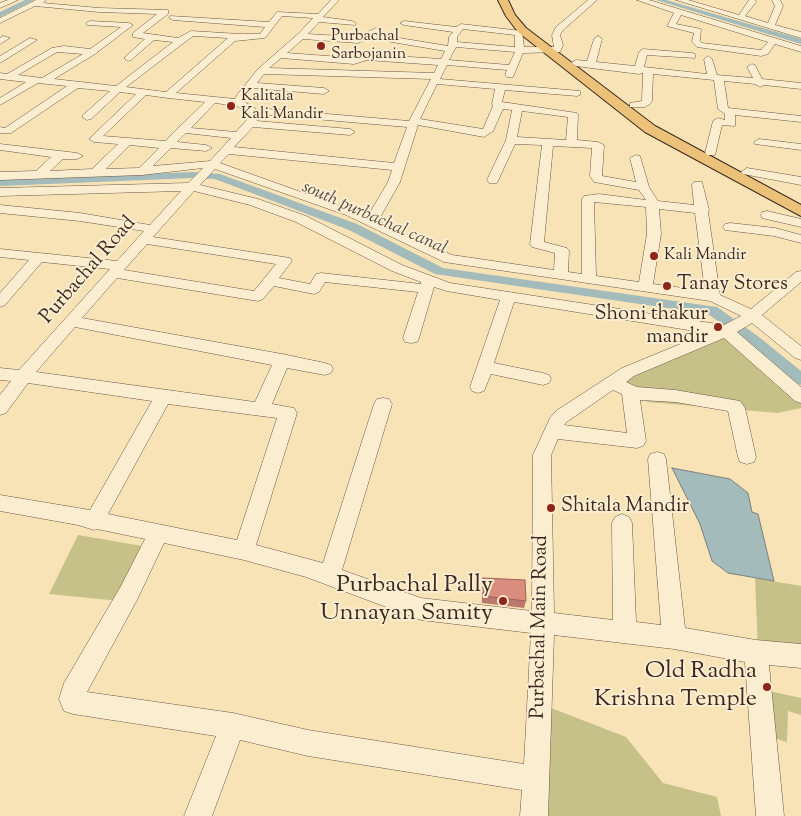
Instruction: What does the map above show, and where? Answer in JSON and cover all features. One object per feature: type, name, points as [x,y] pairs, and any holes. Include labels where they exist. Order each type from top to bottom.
[{"type":"main road","points":[[503,0],[510,16],[522,30],[577,69],[650,129],[801,211]]},
{"type":"main road","points":[[513,0],[532,30],[552,51]]},
{"type":"main road","points":[[577,69],[611,87],[664,128],[801,201]]},
{"type":"street","points":[[0,6],[14,0]]},
{"type":"street","points":[[335,0],[300,36],[261,71],[240,97],[240,103],[253,119],[350,132]]},
{"type":"street","points":[[367,35],[381,38],[552,51],[559,45],[556,34],[559,29],[593,0]]},
{"type":"street","points":[[641,0],[801,49]]},
{"type":"street","points":[[680,0],[741,17],[801,26]]},
{"type":"street","points":[[772,23],[779,6],[776,0]]},
{"type":"street","points":[[0,21],[38,2],[99,10],[165,12]]},
{"type":"street","points":[[741,17],[752,2]]},
{"type":"street","points":[[154,3],[172,5],[136,35],[178,41]]},
{"type":"street","points":[[678,12],[671,26],[698,31],[696,42],[700,45],[761,53],[765,52],[773,41]]},
{"type":"street","points":[[87,117],[118,89],[178,41],[191,33],[240,37],[262,36],[280,14],[352,22],[337,39]]},
{"type":"street","points":[[173,18],[271,25]]},
{"type":"street","points":[[0,102],[92,52],[129,25],[90,23]]},
{"type":"street","points":[[404,23],[458,30]]},
{"type":"street","points":[[772,23],[801,35]]},
{"type":"street","points":[[96,32],[109,24]]},
{"type":"street","points":[[279,55],[354,61],[362,60],[365,57],[444,63],[511,72],[520,50],[519,33],[460,26],[444,63],[414,123],[394,182],[371,222]]},
{"type":"street","points":[[347,49],[376,29]]},
{"type":"street","points":[[394,30],[452,44]]},
{"type":"street","points":[[122,31],[139,32]]},
{"type":"street","points":[[300,36],[358,40]]},
{"type":"street","points":[[128,58],[152,37]]},
{"type":"street","points":[[168,95],[232,40],[240,37]]},
{"type":"street","points":[[365,54],[381,38]]},
{"type":"street","points":[[591,65],[598,39]]},
{"type":"street","points":[[0,60],[33,40]]},
{"type":"street","points":[[4,77],[55,50],[92,52]]},
{"type":"street","points":[[634,105],[645,104],[647,101],[642,68],[643,52],[692,56]]},
{"type":"street","points":[[708,59],[716,78],[723,109],[730,113],[801,119]]},
{"type":"street","points":[[642,68],[660,64]]},
{"type":"street","points":[[570,143],[577,69],[591,65],[642,68],[760,84],[801,86]]},
{"type":"street","points":[[752,68],[760,84]]},
{"type":"street","points":[[261,71],[436,78],[548,94],[576,93]]},
{"type":"street","points":[[4,77],[240,103]]},
{"type":"street","points":[[0,130],[7,131],[75,85]]},
{"type":"street","points":[[249,85],[324,91]]},
{"type":"street","points":[[253,119],[269,112],[414,123],[484,134],[488,131],[499,106],[497,104],[501,86]]},
{"type":"street","points":[[144,92],[94,139],[206,148]]},
{"type":"street","points":[[142,171],[213,100]]},
{"type":"street","points":[[499,106],[573,115]]},
{"type":"street","points":[[493,180],[511,140],[518,108]]},
{"type":"street","points":[[711,153],[718,121],[731,124],[730,113]]},
{"type":"street","name":"Purbachal Road","points":[[0,408],[24,376],[71,321],[253,119]]},
{"type":"street","points":[[183,130],[239,136]]},
{"type":"street","points":[[511,140],[598,145],[596,176],[598,179],[642,187]]},
{"type":"street","points":[[95,173],[127,142]]},
{"type":"street","points":[[548,142],[537,244],[562,251],[561,276]]},
{"type":"street","points":[[759,142],[801,147]]},
{"type":"street","points":[[0,148],[77,156]]},
{"type":"street","points":[[226,150],[398,167]]},
{"type":"street","points":[[39,175],[60,155]]},
{"type":"street","points":[[636,158],[642,187],[650,196],[653,204],[654,234],[645,286]]},
{"type":"street","points":[[0,176],[209,167],[339,208],[448,259],[713,297],[753,314],[801,354]]},
{"type":"street","points":[[747,172],[801,181]]},
{"type":"street","points":[[0,192],[193,185],[280,211],[428,285]]},
{"type":"street","points":[[698,185],[703,210],[713,297]]},
{"type":"street","points":[[589,280],[588,199],[703,210]]},
{"type":"street","points":[[0,209],[80,218],[148,234],[285,261],[258,296],[118,270],[0,253]]},
{"type":"street","points":[[766,215],[801,222]]},
{"type":"street","points":[[730,228],[775,232],[801,239]]},
{"type":"street","points":[[0,302],[38,258]]},
{"type":"street","name":"Purbachal Main Road","points":[[534,816],[544,624],[542,455],[553,431],[562,416],[611,382],[636,368],[728,330],[753,314],[801,275]]},
{"type":"street","points":[[270,281],[314,289],[321,277],[447,287],[728,330],[801,397]]},
{"type":"street","points":[[411,338],[428,285]]},
{"type":"street","points":[[478,387],[508,297]]},
{"type":"street","points":[[71,321],[325,369]]},
{"type":"street","points":[[261,409],[282,360]]},
{"type":"street","points":[[485,367],[543,379]]},
{"type":"street","points":[[0,374],[286,412],[288,415],[244,551]]},
{"type":"street","points":[[611,382],[630,392],[675,396],[734,406],[748,457]]},
{"type":"street","points":[[553,431],[637,441],[630,392]]},
{"type":"street","points":[[94,521],[163,397]]},
{"type":"street","points":[[330,575],[383,404]]},
{"type":"street","points":[[657,459],[674,638]]},
{"type":"street","points":[[0,503],[64,513],[94,521],[244,551],[306,567],[421,609],[674,638],[756,652],[801,656]]},
{"type":"street","points":[[622,523],[625,633]]},
{"type":"street","points":[[158,533],[129,593],[73,692],[71,699],[73,702],[233,726],[308,743],[537,779]]},
{"type":"street","points":[[756,652],[770,816]]},
{"type":"street","points":[[198,816],[233,726]]},
{"type":"shaded area","points":[[727,334],[801,394],[801,408],[778,413],[648,402],[627,393],[616,385],[629,374]]},
{"type":"shaded area","points":[[78,535],[148,547],[120,601],[49,594]]},
{"type":"shaded area","points":[[755,578],[801,586],[801,652],[758,649]]},
{"type":"shaded area","points":[[760,689],[801,698],[801,715],[788,711],[787,742],[763,735]]},
{"type":"shaded area","points":[[551,708],[626,737],[663,783],[717,797],[721,816],[543,816]]},
{"type":"water","points":[[672,468],[730,479],[748,493],[752,512],[758,514],[774,581],[728,573],[712,561],[700,524]]},
{"type":"building","points":[[483,578],[525,580],[526,601],[484,596]]},
{"type":"waterway","points":[[0,15],[31,0]]},
{"type":"waterway","points":[[659,0],[801,42]]},
{"type":"waterway","name":"south purbachal canal","points":[[0,183],[193,175],[216,176],[353,227],[440,271],[712,310],[754,340],[801,379]]},
{"type":"place","name":"Purbachal Sarbojanin","points":[[321,46]]},
{"type":"place","name":"Kalitala Kali Mandir","points":[[231,106]]},
{"type":"place","name":"Kali Mandir","points":[[654,256]]},
{"type":"place","name":"Tanay Stores","points":[[667,286]]},
{"type":"place","name":"Shoni thakur mandir","points":[[718,327]]},
{"type":"place","name":"Shitala Mandir","points":[[551,508]]},
{"type":"place","name":"Purbachal Pally Unnayan Samity","points":[[503,601]]},
{"type":"place","name":"Old Radha Krishna Temple","points":[[767,687]]}]
